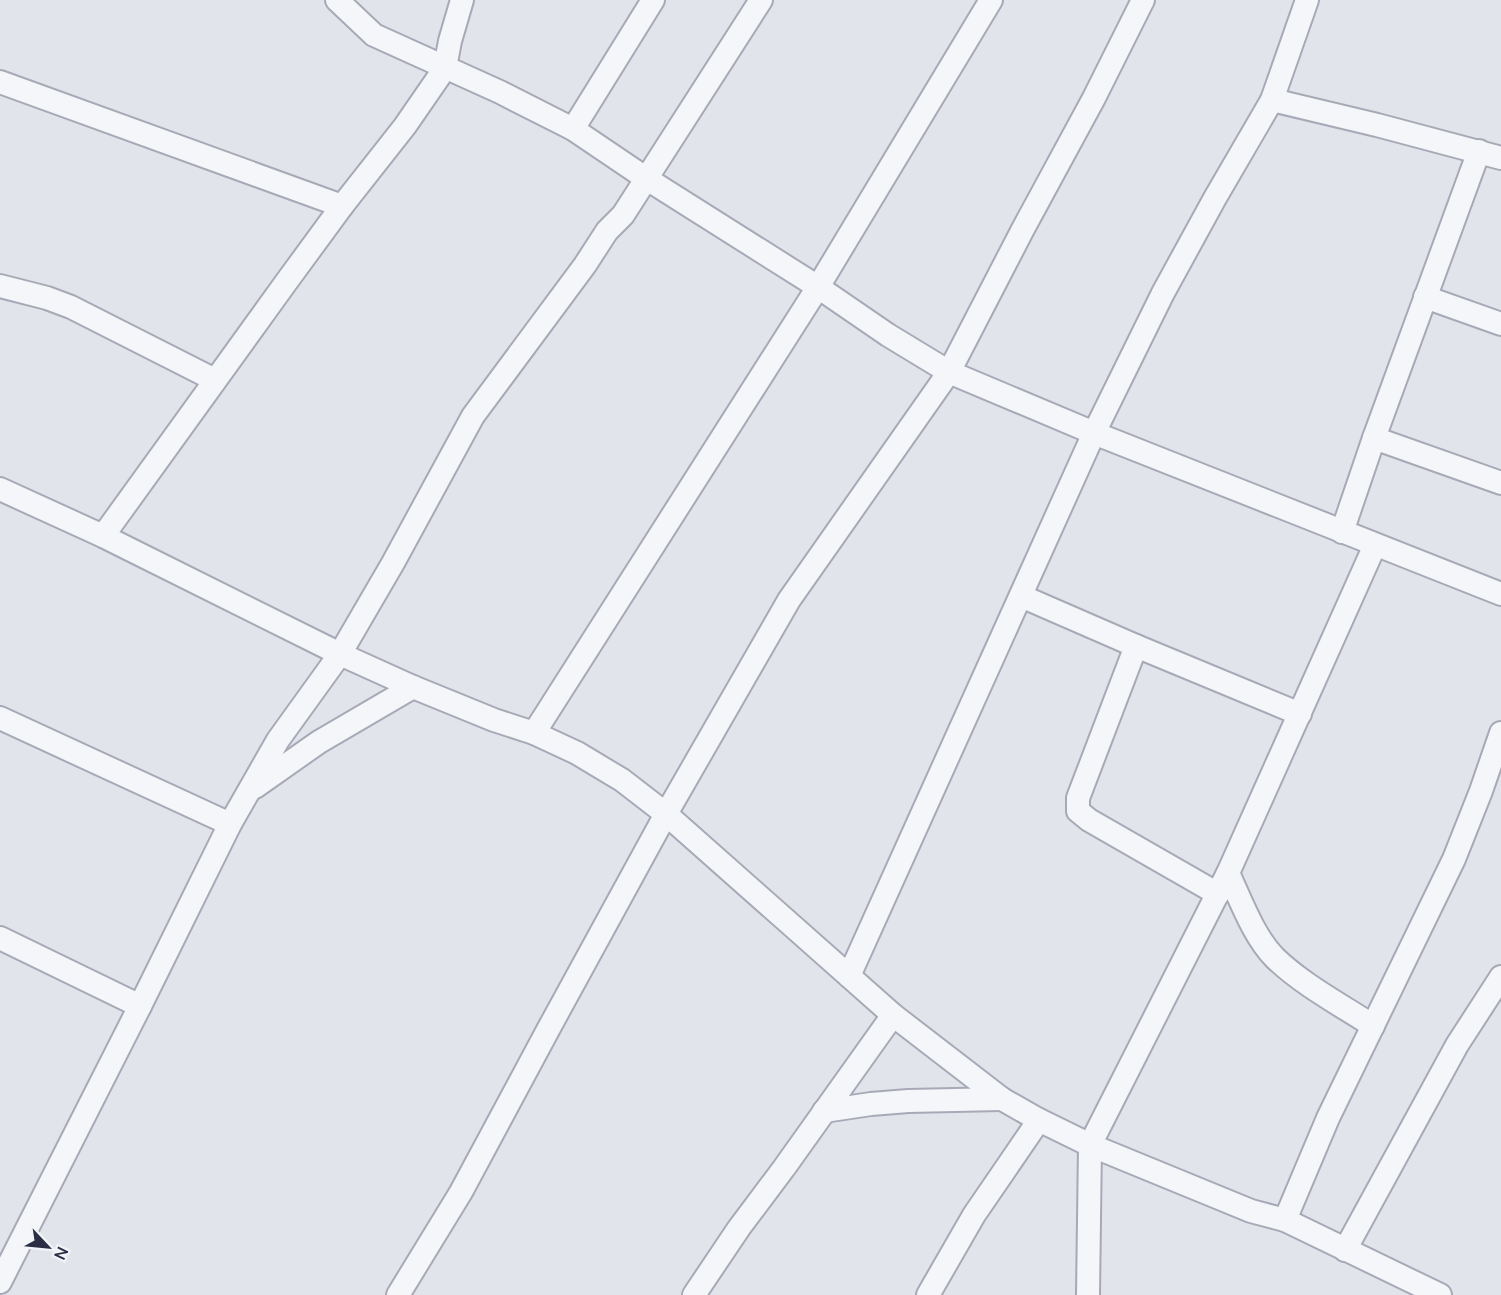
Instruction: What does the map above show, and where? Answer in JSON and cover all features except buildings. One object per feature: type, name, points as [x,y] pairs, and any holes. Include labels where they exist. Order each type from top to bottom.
[{"type":"street","points":[[337,0],[374,35],[500,92],[573,129],[647,179],[818,286],[888,335],[949,372],[1094,433],[1501,594]]},
{"type":"street","points":[[103,536],[342,206],[405,126],[445,68],[462,0]]},
{"type":"street","points":[[573,129],[653,0]]},
{"type":"street","points":[[0,1282],[230,824],[278,740],[340,654],[393,563],[472,416],[585,265],[607,231],[623,215],[761,0]]},
{"type":"street","points":[[534,733],[818,286],[991,0]]},
{"type":"street","points":[[398,1295],[461,1192],[666,814],[789,600],[949,372],[1094,98],[1143,0]]},
{"type":"street","points":[[849,976],[1094,433],[1164,293],[1220,189],[1272,100],[1306,0]]},
{"type":"street","points":[[0,82],[342,206]]},
{"type":"street","points":[[1272,100],[1501,158]]},
{"type":"street","points":[[1342,532],[1479,151]]},
{"type":"street","points":[[0,286],[71,307],[215,380]]},
{"type":"street","points":[[1425,297],[1501,324]]},
{"type":"street","points":[[1374,438],[1501,483]]},
{"type":"street","points":[[0,489],[103,536],[340,654],[412,687],[494,720],[534,733],[577,753],[622,780],[666,814],[893,1016],[1002,1099],[1090,1145],[1251,1211],[1285,1220],[1440,1295]]},
{"type":"street","points":[[1088,1295],[1090,1145],[1228,873],[1375,545]]},
{"type":"street","points":[[1021,596],[1300,714]]},
{"type":"street","points":[[1136,646],[1077,798],[1078,811],[1089,820],[1218,894]]},
{"type":"street","points":[[249,791],[319,742],[412,687]]},
{"type":"street","points":[[0,718],[230,824]]},
{"type":"street","points":[[1285,1220],[1328,1118],[1454,859],[1481,792],[1501,733]]},
{"type":"street","points":[[1228,873],[1249,920],[1274,957],[1299,978],[1373,1026]]},
{"type":"street","points":[[0,938],[140,1006]]},
{"type":"street","points":[[1345,1250],[1457,1045],[1501,977]]},
{"type":"street","points":[[694,1295],[739,1228],[893,1016]]},
{"type":"street","points":[[824,1111],[908,1101],[1002,1099]]},
{"type":"street","points":[[928,1295],[974,1215],[1040,1120]]}]
